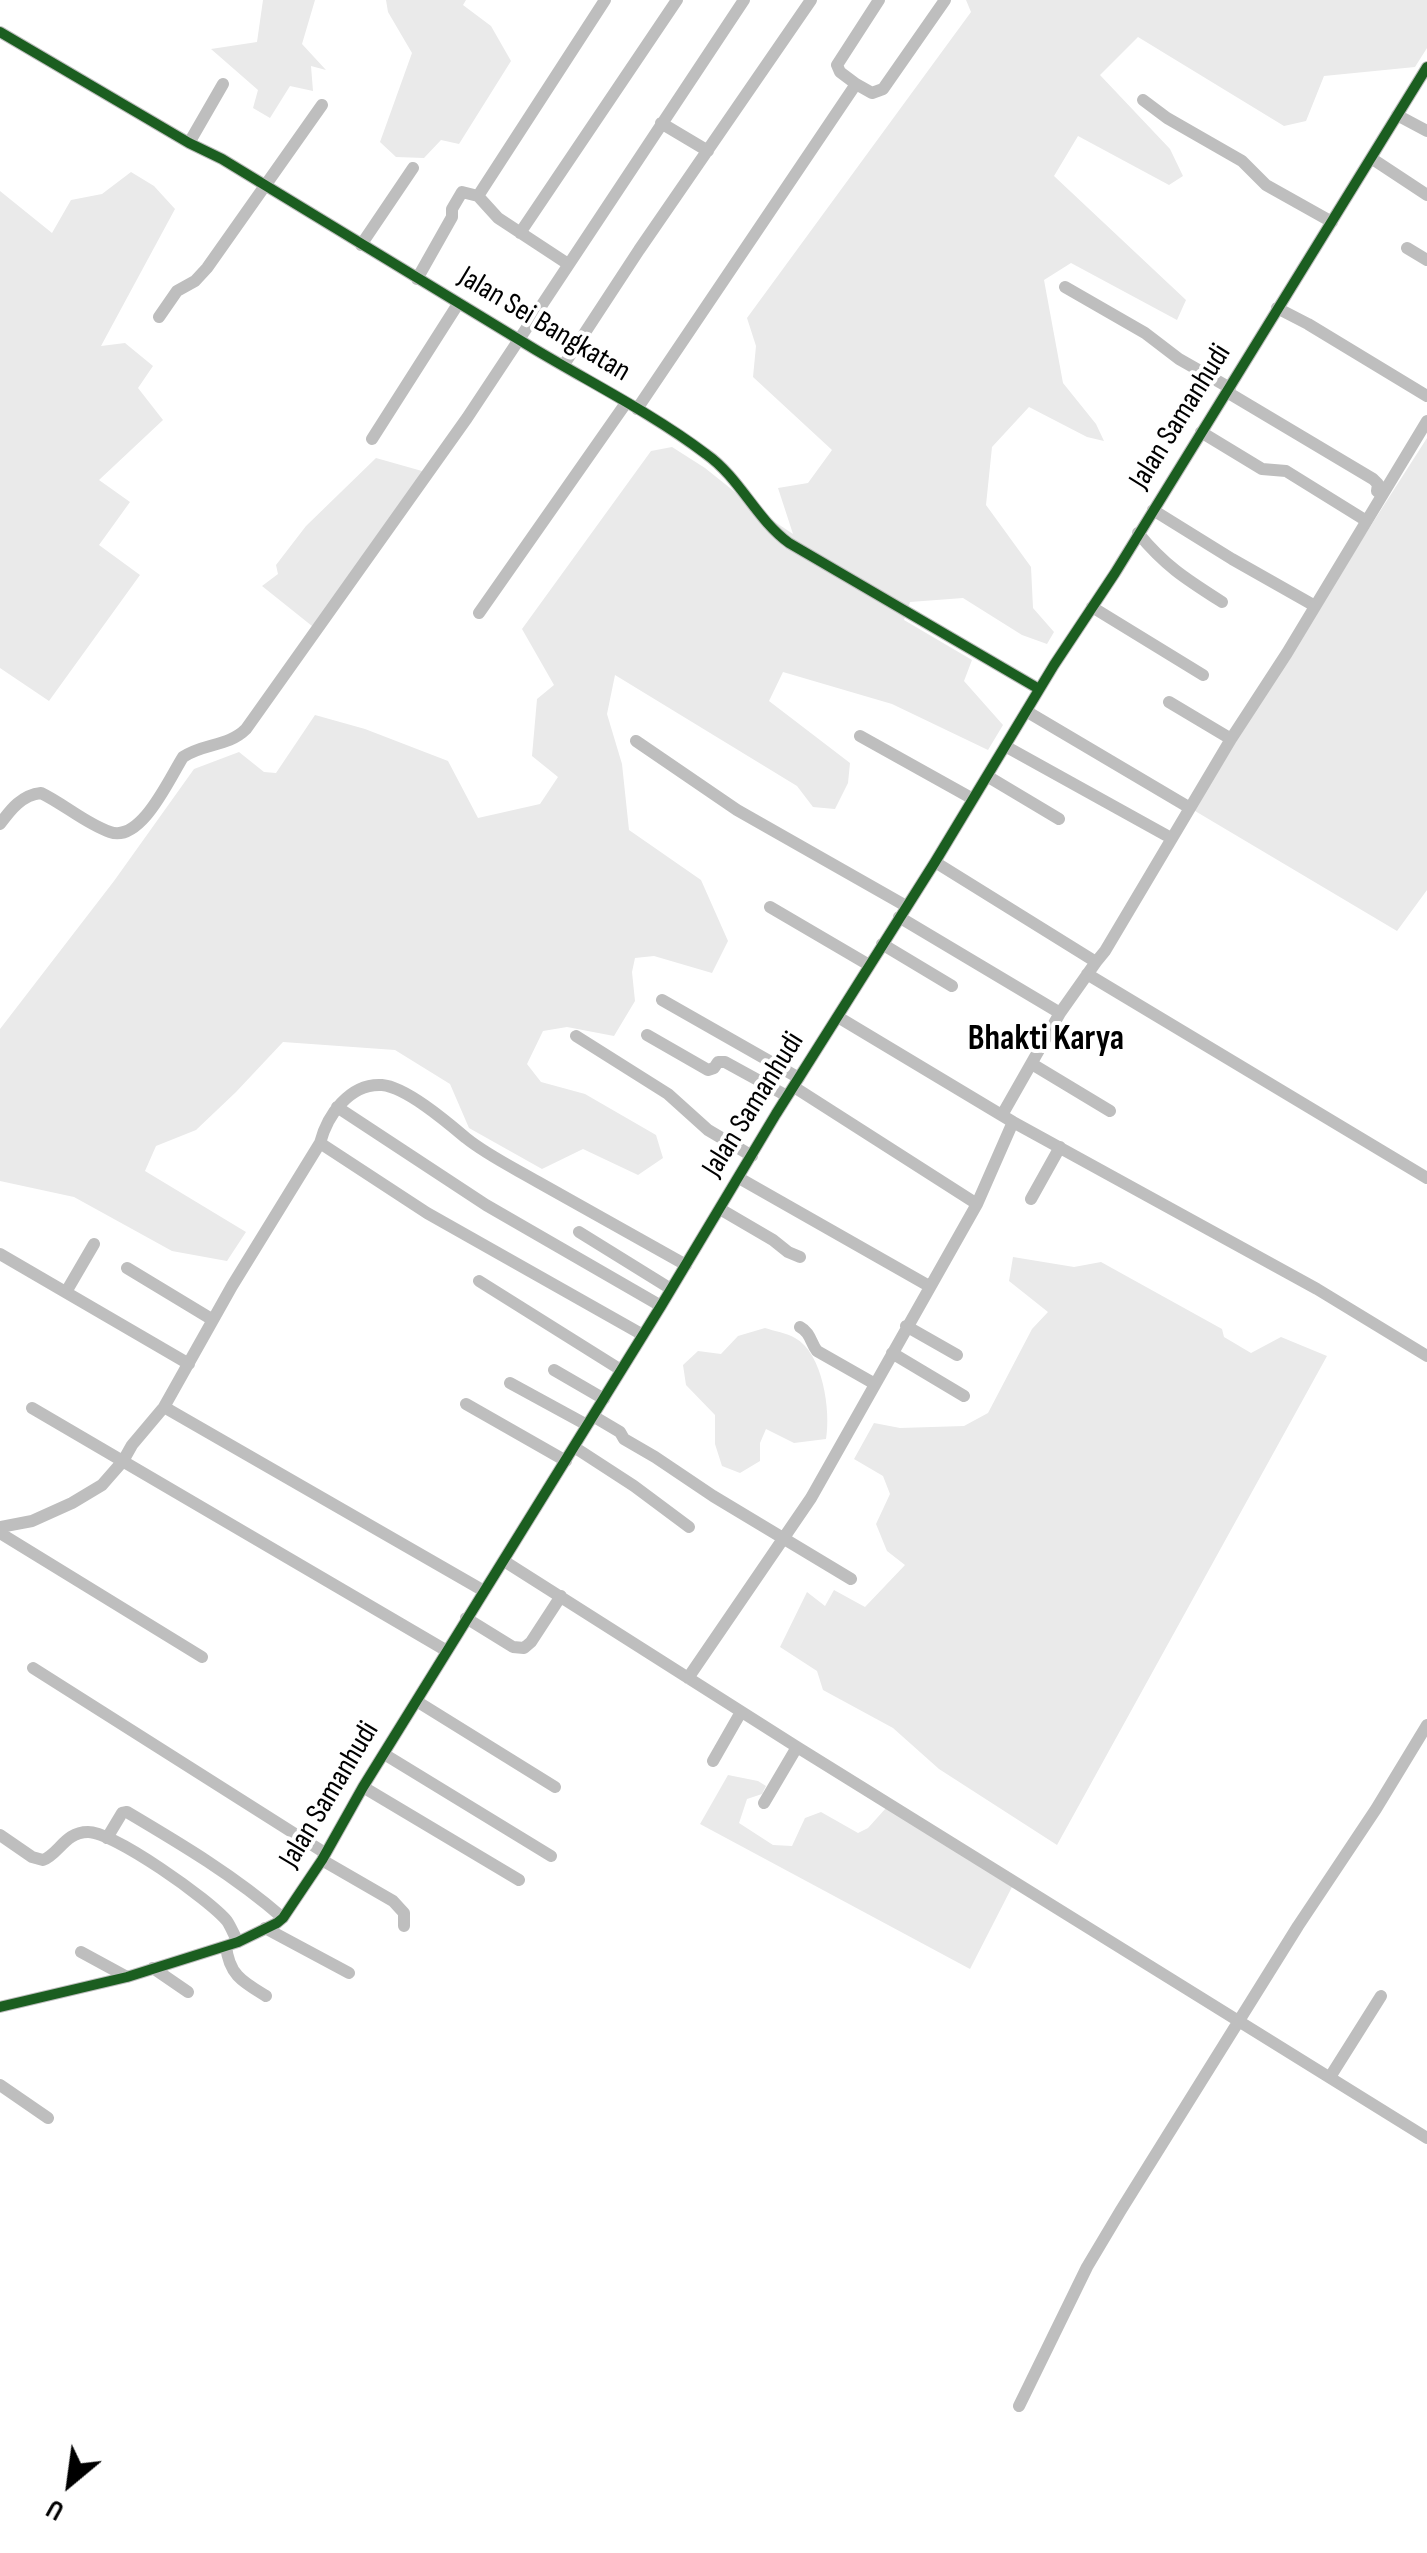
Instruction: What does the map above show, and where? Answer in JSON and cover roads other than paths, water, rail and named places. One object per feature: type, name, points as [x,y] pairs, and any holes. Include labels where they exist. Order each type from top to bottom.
[{"type":"street","points":[[478,196],[605,0]]},
{"type":"street","points":[[520,233],[677,0]]},
{"type":"street","points":[[0,824],[21,800],[41,793],[108,832],[121,835],[142,822],[183,757],[193,750],[237,738],[246,730],[519,340],[744,0]]},
{"type":"street","points":[[563,366],[812,0]]},
{"type":"street","points":[[879,0],[837,65],[840,72],[872,93],[883,89],[945,0]]},
{"type":"street","name":"Jalan Sei Bangkatan","points":[[0,32],[222,159],[693,444],[722,467],[767,524],[789,543],[1040,689]]},
{"type":"street","name":"Jalan Samanhudi","points":[[0,2007],[127,1977],[232,1944],[283,1918],[324,1857],[466,1618],[566,1462],[793,1087],[1427,67]]},
{"type":"street","points":[[190,143],[223,84]]},
{"type":"street","points":[[479,612],[632,406],[856,84]]},
{"type":"street","points":[[1143,100],[1242,161],[1266,185],[1332,222]]},
{"type":"street","points":[[159,317],[177,291],[195,281],[207,268],[322,105]]},
{"type":"street","points":[[1398,115],[1427,131]]},
{"type":"street","points":[[661,123],[708,151]]},
{"type":"street","points":[[1371,158],[1427,195]]},
{"type":"street","points":[[361,245],[413,168]]},
{"type":"street","points":[[416,279],[462,192],[478,196],[498,218],[568,264]]},
{"type":"street","points":[[1407,248],[1427,260]]},
{"type":"street","points":[[1065,287],[1145,333],[1179,359],[1372,479],[1382,495]]},
{"type":"street","points":[[372,439],[458,304]]},
{"type":"street","points":[[1277,308],[1427,396]]},
{"type":"street","points":[[688,1678],[810,1498],[978,1204],[1007,1119],[1060,1013],[1105,951],[1427,422]]},
{"type":"street","points":[[1202,432],[1262,468],[1286,471],[1366,520]]},
{"type":"street","points":[[1153,510],[1315,606]]},
{"type":"street","points":[[1138,532],[1167,565],[1222,602]]},
{"type":"street","points":[[1092,606],[1203,675]]},
{"type":"street","points":[[1169,702],[1231,740]]},
{"type":"street","points":[[1026,711],[1190,808]]},
{"type":"street","points":[[860,736],[973,799]]},
{"type":"street","points":[[636,742],[1060,1013]]},
{"type":"street","points":[[1004,746],[1172,838]]},
{"type":"street","points":[[987,776],[1059,820]]},
{"type":"street","points":[[934,862],[1096,962]]},
{"type":"street","points":[[770,907],[869,965]]},
{"type":"street","points":[[882,944],[952,986]]},
{"type":"street","points":[[1087,974],[1427,1178]]},
{"type":"street","points":[[662,1000],[978,1204]]},
{"type":"street","points":[[838,1017],[1007,1119],[1317,1290],[1427,1356]]},
{"type":"street","points":[[647,1035],[708,1070],[724,1062],[793,1087]]},
{"type":"street","points":[[576,1036],[668,1094],[708,1130],[752,1156]]},
{"type":"street","points":[[1032,1064],[1110,1111]]},
{"type":"street","points":[[0,1530],[72,1503],[102,1485],[123,1461],[164,1406],[320,1144],[324,1126],[357,1090],[389,1086],[422,1104],[483,1150],[686,1265]]},
{"type":"street","points":[[337,1108],[486,1205],[661,1306]]},
{"type":"street","points":[[320,1144],[427,1213],[643,1334]]},
{"type":"street","points":[[1031,1199],[1060,1146]]},
{"type":"street","points":[[739,1178],[930,1286]]},
{"type":"street","points":[[720,1209],[800,1257]]},
{"type":"street","points":[[579,1232],[671,1289]]},
{"type":"street","points":[[66,1292],[94,1244]]},
{"type":"street","points":[[0,1254],[188,1364]]},
{"type":"street","points":[[127,1268],[214,1320]]},
{"type":"street","points":[[479,1281],[621,1370]]},
{"type":"street","points":[[906,1326],[957,1355]]},
{"type":"street","points":[[800,1327],[810,1335],[817,1350],[875,1384]]},
{"type":"street","points":[[892,1353],[964,1396]]},
{"type":"street","points":[[554,1370],[604,1399]]},
{"type":"street","points":[[510,1383],[620,1432],[624,1440],[851,1579]]},
{"type":"street","points":[[466,1404],[566,1462]]},
{"type":"street","points":[[164,1406],[484,1592]]},
{"type":"street","points":[[32,1408],[448,1651]]},
{"type":"street","points":[[574,1447],[689,1527]]},
{"type":"street","points":[[0,1530],[202,1657]]},
{"type":"street","points":[[504,1561],[1427,2138]]},
{"type":"street","points":[[466,1618],[513,1647],[524,1648],[560,1596]]},
{"type":"street","points":[[33,1668],[392,1901],[404,1913],[404,1926]]},
{"type":"street","points":[[418,1702],[555,1787]]},
{"type":"street","points":[[714,1762],[742,1712]]},
{"type":"street","points":[[1019,2406],[1087,2266],[1239,2021],[1423,1741],[1427,1725]]},
{"type":"street","points":[[764,1804],[797,1747]]},
{"type":"street","points":[[384,1754],[551,1856]]},
{"type":"street","points":[[364,1786],[519,1880]]},
{"type":"street","points":[[107,1838],[122,1813],[127,1812],[186,1846],[283,1918]]},
{"type":"street","points":[[0,1835],[43,1860],[53,1855],[60,1844],[83,1832],[107,1838],[139,1854],[226,1920],[232,1944],[230,1968],[266,1996]]},
{"type":"street","points":[[265,1928],[349,1973]]},
{"type":"street","points":[[81,1952],[127,1977]]},
{"type":"street","points":[[154,1968],[188,1992]]},
{"type":"street","points":[[1330,2077],[1381,1996]]},
{"type":"street","points":[[0,2085],[48,2118]]},
{"type":"district","name":"Bhakti Karya","points":[[1046,1040]]}]
